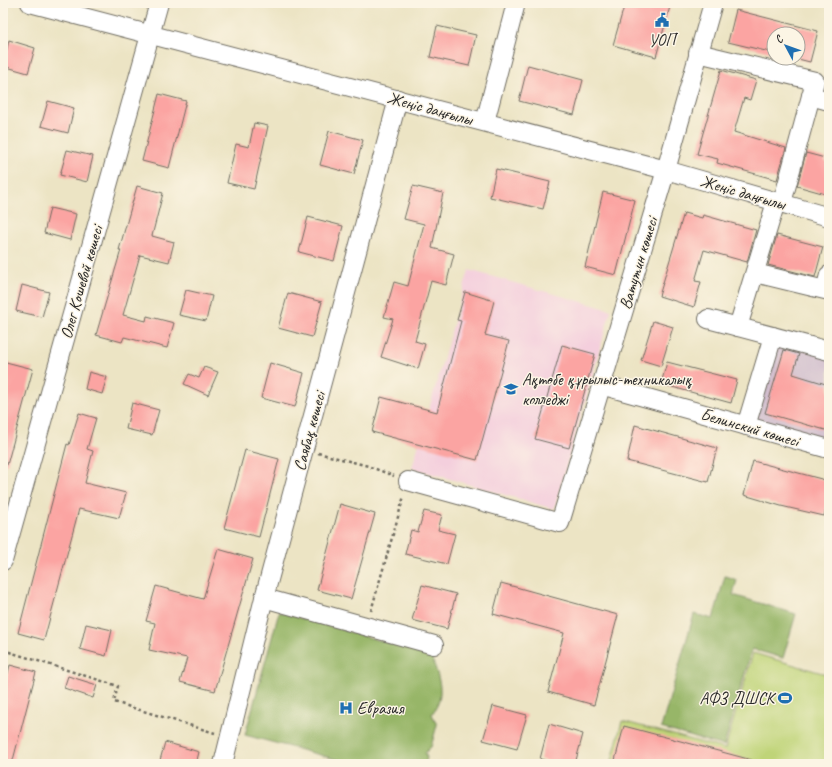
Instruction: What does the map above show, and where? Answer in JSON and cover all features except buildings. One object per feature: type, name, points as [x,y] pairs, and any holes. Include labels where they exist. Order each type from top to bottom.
[{"type":"street","name":"Жеңіс даңғылы","points":[[30,3],[150,36],[398,99],[666,170],[829,216]]},
{"type":"street","name":"Олег Кошевой көшесі","points":[[3,561],[159,3]]},
{"type":"street","points":[[485,122],[516,3]]},
{"type":"street","name":"Ватутин көшесі","points":[[408,481],[560,523],[666,170],[713,3]]},
{"type":"street","points":[[698,53],[815,82],[779,202],[738,326]]},
{"type":"street","points":[[811,96],[829,101]]},
{"type":"street","name":"Саябақ көшесі","points":[[223,764],[264,598],[398,99]]},
{"type":"street","points":[[755,273],[825,290],[829,275]]},
{"type":"street","points":[[708,319],[829,351]]},
{"type":"street","points":[[746,426],[773,336]]},
{"type":"street","name":"Белинский көшесі","points":[[601,385],[829,449]]},
{"type":"street","points":[[264,598],[434,645]]},
{"type":"path","points":[[304,450],[368,466],[408,481],[366,627]]},
{"type":"path","points":[[3,650],[118,686],[114,702],[230,738]]},
{"type":"shaded area","name":"Ақтөбе құрылыс-техникалық колледжі","points":[[469,270],[611,310],[554,509],[412,468]]},
{"type":"shaded area","points":[[777,342],[829,356],[829,442],[755,420]]},
{"type":"green space","points":[[725,576],[737,580],[733,595],[796,614],[783,658],[752,649],[724,746],[661,728],[694,614],[713,619]]},
{"type":"green space","name":"Евразия","points":[[279,612],[431,655],[440,685],[440,692],[437,706],[432,714],[437,725],[431,747],[425,753],[427,758],[425,764],[354,764],[245,735]]},
{"type":"green space","name":"АФЗ ДШСК","points":[[753,653],[829,675],[829,764],[611,764],[622,721],[725,749]]},
{"type":"place","name":"УОП","points":[[662,20]]},
{"type":"place","name":"Ақтөбе құрылыс-техникалық колледжі","points":[[511,389]]},
{"type":"place","name":"АФЗ ДШСК","points":[[785,698]]},
{"type":"place","name":"Евразия","points":[[346,708]]}]
